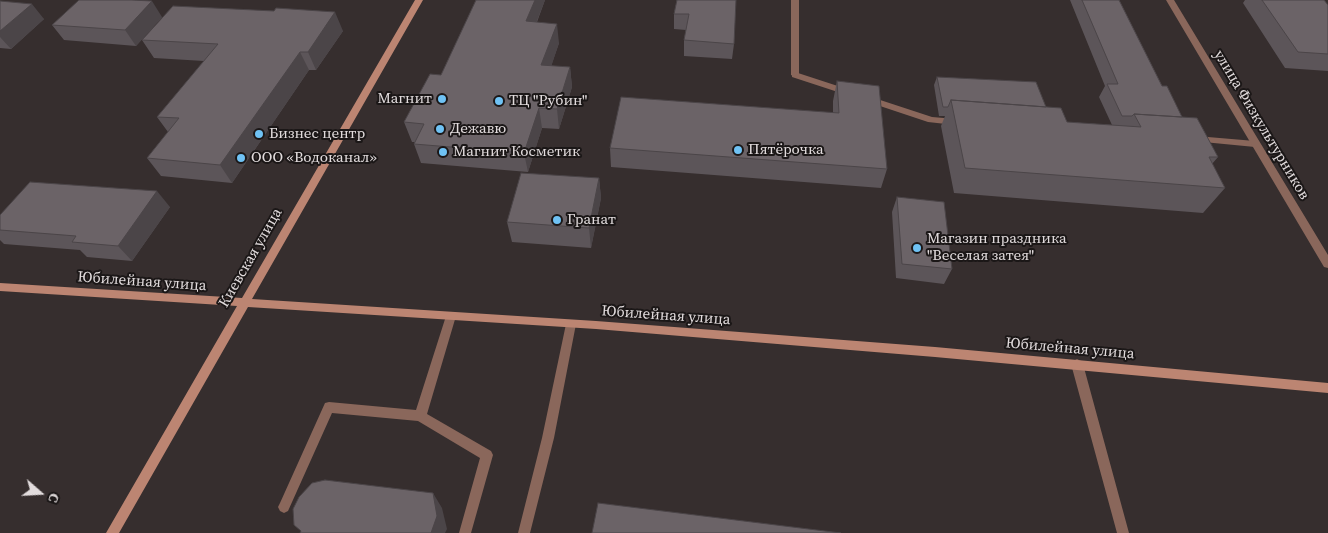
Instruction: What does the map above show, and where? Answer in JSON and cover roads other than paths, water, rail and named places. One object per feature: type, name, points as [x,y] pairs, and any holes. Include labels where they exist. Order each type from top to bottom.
[{"type":"street","name":"Киевская улица","points":[[112,533],[242,304],[419,0]]},
{"type":"street","points":[[795,0],[795,75],[931,120],[961,122]]},
{"type":"street","name":"улица Физкультурников","points":[[1170,0],[1328,264]]},
{"type":"street","points":[[1186,139],[1255,144]]},
{"type":"street","name":"Юбилейная улица","points":[[0,287],[571,324],[1077,364],[1328,388]]},
{"type":"street","points":[[420,416],[451,316]]},
{"type":"street","points":[[524,533],[548,438],[571,324]]},
{"type":"street","points":[[1077,364],[1122,533]]},
{"type":"street","points":[[284,507],[329,407],[420,416],[487,456],[465,533]]},
{"type":"place","name":"Магнит","points":[[442,99]]},
{"type":"place","name":"ТЦ \"Рубин\"","points":[[499,101]]},
{"type":"place","name":"Дежавю","points":[[440,129]]},
{"type":"place","name":"Бизнес центр","points":[[259,134]]},
{"type":"place","name":"Пятёрочка","points":[[738,150]]},
{"type":"place","name":"Магнит Косметик","points":[[443,152]]},
{"type":"place","name":"ООО «Водоканал»","points":[[241,158]]},
{"type":"place","name":"Гранат","points":[[557,220]]},
{"type":"place","name":"Магазин праздника \"Веселая затея\"","points":[[917,248]]}]
